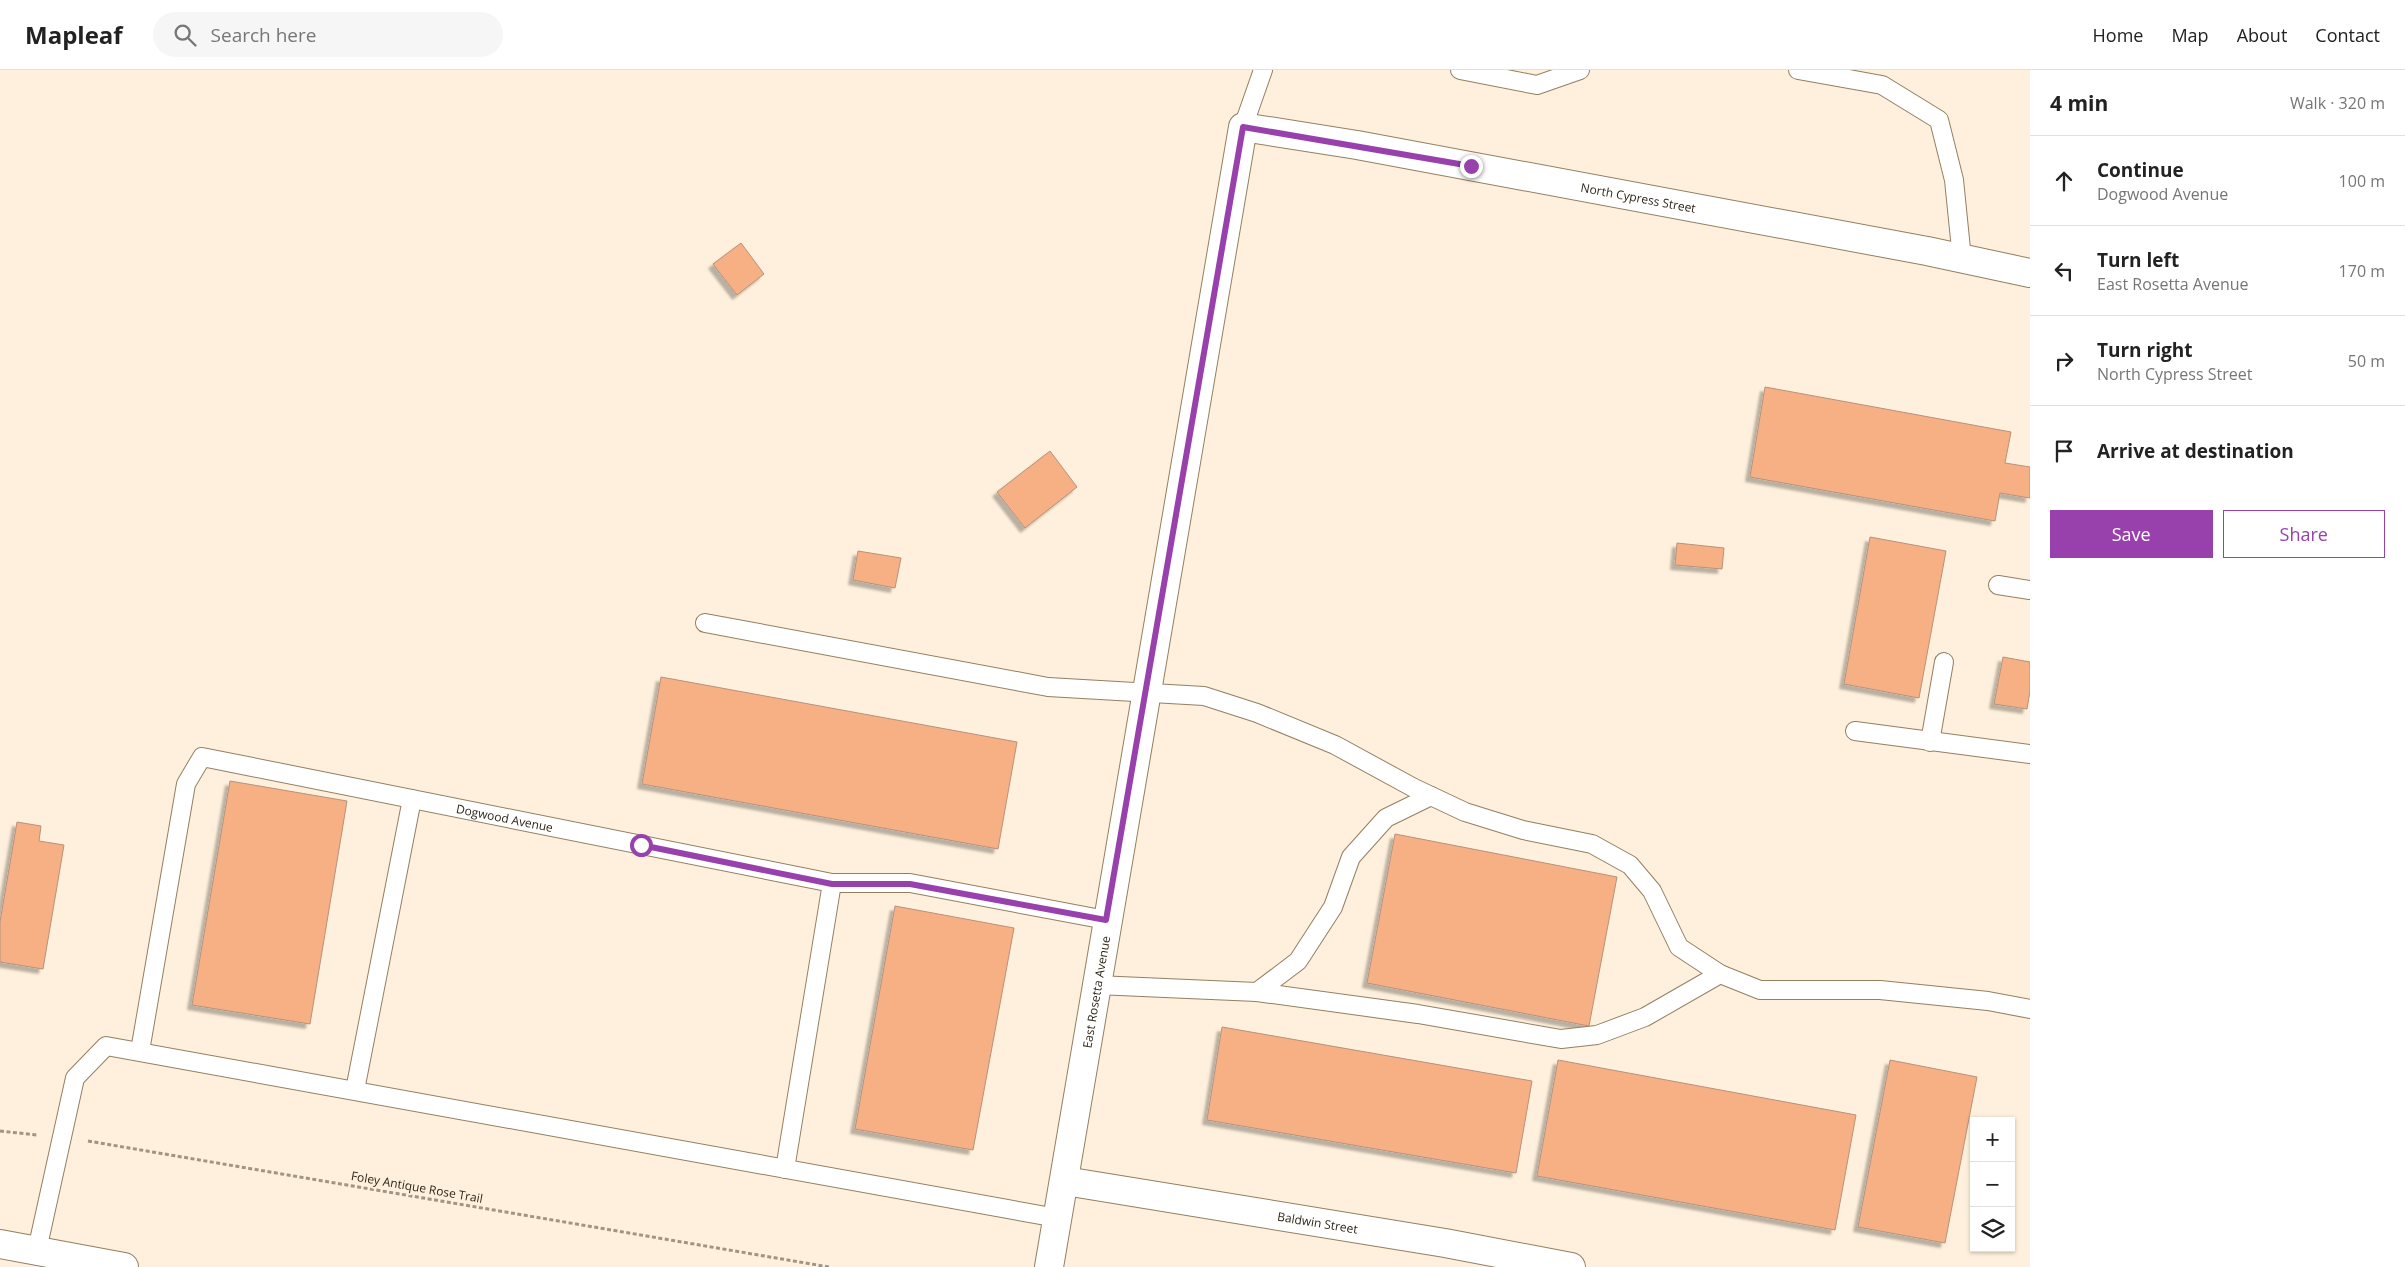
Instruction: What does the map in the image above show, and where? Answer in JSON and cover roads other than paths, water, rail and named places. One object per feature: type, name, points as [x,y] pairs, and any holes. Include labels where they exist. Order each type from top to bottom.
[{"type":"street","name":"North Cypress Street","points":[[1243,127],[1366,147],[1962,259],[2030,274]]},
{"type":"street","name":"East Rosetta Avenue","points":[[1049,1267],[1065,1181],[1106,920],[1243,127]]},
{"type":"street","name":"Baldwin Street","points":[[1065,1181],[1445,1243],[1571,1267]]},
{"type":"street","points":[[0,1244],[47,1259],[124,1267]]},
{"type":"lane","points":[[1243,127],[1263,70]]},
{"type":"lane","points":[[1460,70],[1537,85],[1580,70]]},
{"type":"lane","points":[[1798,70],[1882,86],[1939,120],[1954,180],[1962,259]]},
{"type":"lane","points":[[1998,585],[2030,590]]},
{"type":"lane","points":[[705,623],[1048,687],[1204,696],[1257,713],[1335,746],[1466,812],[1522,830],[1592,844],[1630,865],[1652,891],[1679,947],[1720,974],[1760,990],[1880,990],[1988,1001],[2030,1009]]},
{"type":"lane","points":[[1930,742],[1944,662]]},
{"type":"lane","points":[[1855,731],[2030,754]]},
{"type":"lane","name":"Dogwood Avenue","points":[[140,1051],[186,784],[202,757],[832,884],[910,884],[1106,920]]},
{"type":"lane","points":[[1257,992],[1298,961],[1333,907],[1351,857],[1386,818],[1431,796]]},
{"type":"lane","points":[[355,1090],[412,800]]},
{"type":"lane","points":[[785,1169],[832,884]]},
{"type":"lane","points":[[1096,985],[1257,992],[1418,1014],[1560,1039],[1597,1035],[1645,1017],[1720,974]]},
{"type":"lane","points":[[47,1259],[62,1137],[75,1078],[106,1046],[1057,1218]]}]
